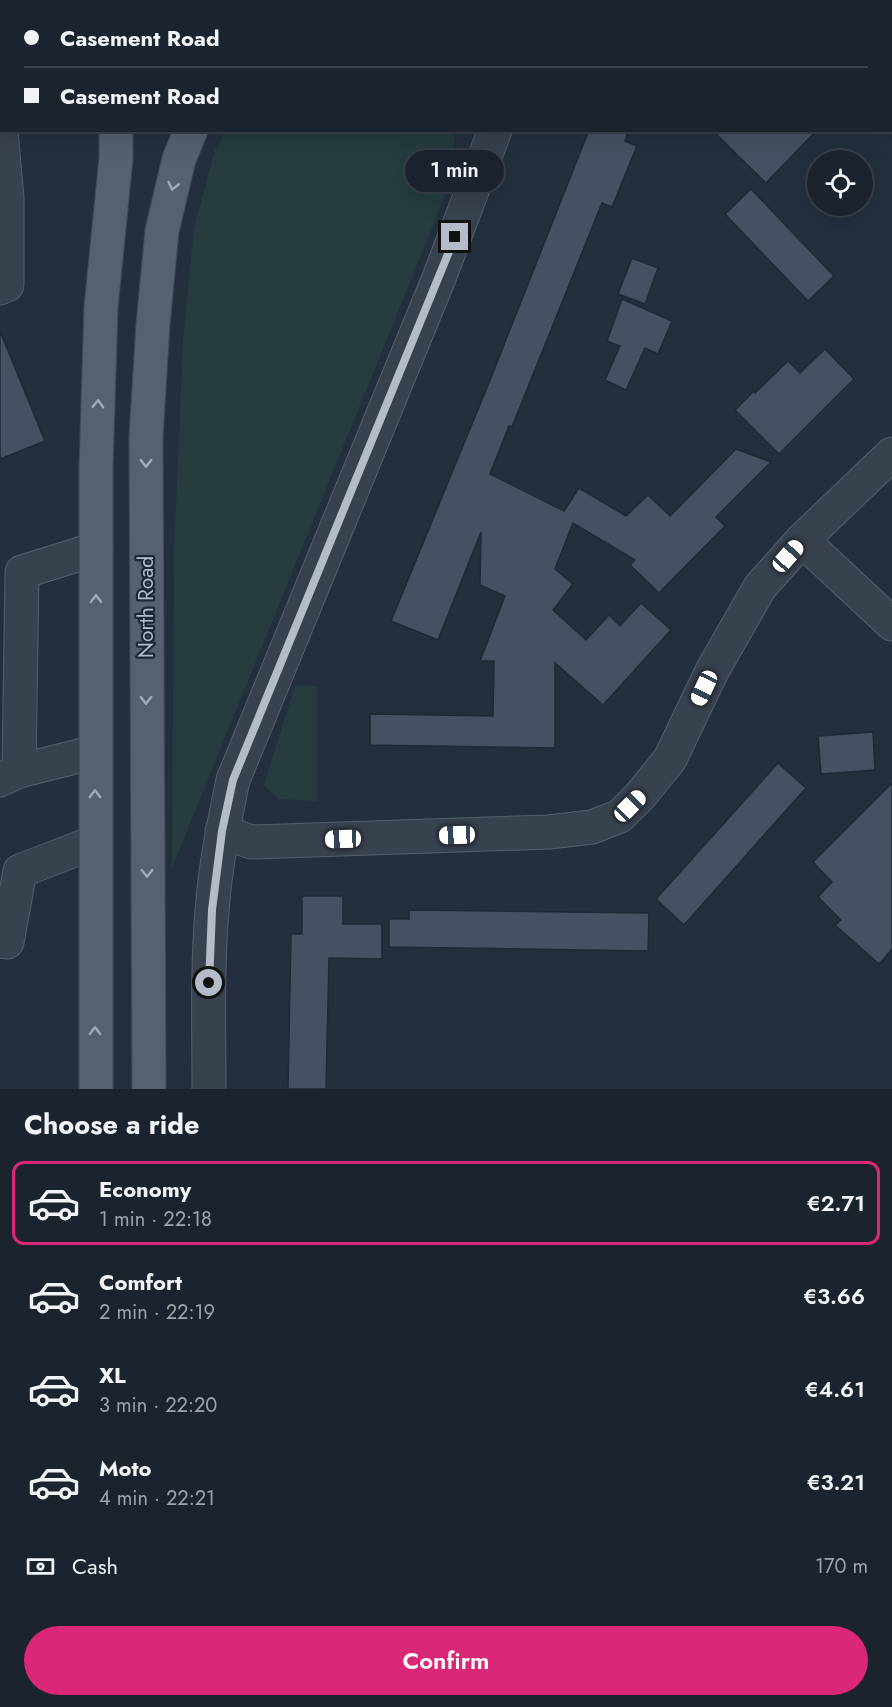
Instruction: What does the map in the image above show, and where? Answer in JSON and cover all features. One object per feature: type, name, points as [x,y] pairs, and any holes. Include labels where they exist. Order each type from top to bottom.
[{"type":"main road","points":[[96,1089],[96,468],[101,307],[116,158],[116,132]]},
{"type":"main road","name":"North Road","points":[[149,1089],[146,437],[162,231],[179,159],[190,132]]},
{"type":"street","points":[[0,288],[7,285],[7,198],[1,132]]},
{"type":"street","points":[[209,1089],[212,910],[222,831],[233,780],[438,278],[494,132]]},
{"type":"street","points":[[222,831],[251,842],[525,833],[592,827],[620,816],[640,796],[670,759],[712,671],[760,587],[802,540],[892,454]]},
{"type":"street","points":[[802,540],[892,624]]},
{"type":"street","points":[[95,752],[10,775],[11,566],[96,549]]},
{"type":"street","points":[[0,941],[7,942],[20,871],[95,842]]},
{"type":"green space","points":[[225,132],[455,132],[449,186],[172,868],[174,552],[183,341],[194,228],[215,150]]},
{"type":"green space","points":[[295,686],[317,686],[317,801],[278,799],[264,785]]},
{"type":"building","points":[[588,132],[628,132],[625,141],[637,146],[612,207],[602,203],[512,427],[509,426],[490,474],[564,511],[579,488],[626,516],[648,495],[670,516],[736,449],[771,462],[716,517],[725,526],[659,593],[630,565],[635,560],[573,523],[555,569],[573,584],[553,610],[586,640],[609,615],[620,626],[641,603],[671,630],[603,705],[555,663],[555,748],[370,745],[370,714],[493,716],[494,661],[480,661],[505,596],[480,585],[481,532],[438,640],[391,621]]},
{"type":"building","points":[[714,132],[815,132],[766,183]]},
{"type":"building","points":[[751,189],[834,276],[808,301],[725,214]]},
{"type":"building","points":[[632,258],[658,268],[645,304],[618,294]]},
{"type":"building","points":[[622,299],[672,321],[658,354],[645,348],[626,390],[605,380],[620,346],[607,341]]},
{"type":"building","points":[[0,331],[45,441],[0,459]]},
{"type":"building","points":[[825,349],[854,379],[779,454],[735,410],[788,361],[800,373]]},
{"type":"building","points":[[873,732],[875,770],[821,774],[818,736]]},
{"type":"building","points":[[778,763],[806,788],[684,925],[656,899]]},
{"type":"building","points":[[892,783],[892,949],[879,964],[835,925],[841,920],[818,897],[832,882],[813,862]]},
{"type":"building","points":[[302,896],[343,896],[343,924],[382,924],[382,959],[329,958],[326,1089],[288,1089],[291,934],[302,934]]},
{"type":"building","points":[[409,910],[649,913],[648,951],[389,947],[389,919],[409,919]]},
{"type":"route","points":[[209,983],[212,910],[222,831],[233,780],[455,237]]}]
